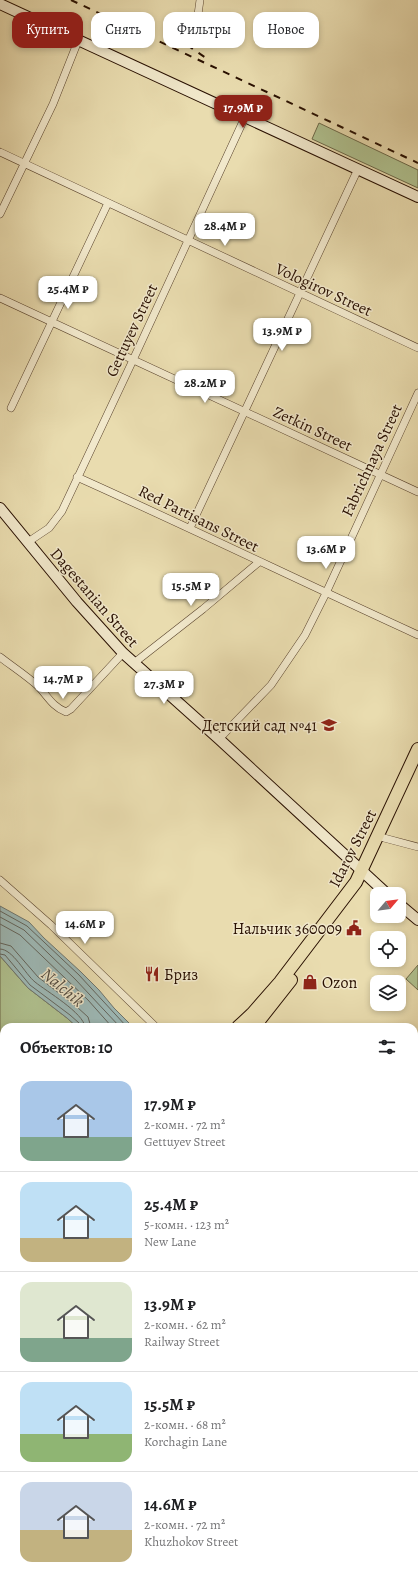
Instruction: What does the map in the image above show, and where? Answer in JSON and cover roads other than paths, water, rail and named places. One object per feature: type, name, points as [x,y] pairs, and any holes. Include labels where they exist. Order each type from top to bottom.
[{"type":"main road","name":"Idarov Street","points":[[242,1023],[280,982],[365,873],[418,749]]},
{"type":"main road","name":"Idarov Street","points":[[257,1023],[350,904],[418,767]]},
{"type":"street","points":[[198,12],[200,0]]},
{"type":"street","points":[[0,4],[17,12]]},
{"type":"street","points":[[83,42],[418,197]]},
{"type":"street","points":[[0,214],[53,104],[75,48]]},
{"type":"street","name":"Gettuyev Street","points":[[28,542],[44,532],[56,521],[133,360],[245,117]]},
{"type":"street","name":"Vologirov Street","points":[[0,152],[418,348]]},
{"type":"street","points":[[190,528],[243,411],[301,293],[358,169]]},
{"type":"street","points":[[11,408],[108,203]]},
{"type":"street","name":"Zetkin Street","points":[[0,298],[418,492]]},
{"type":"street","name":"Fabrichnaya Street","points":[[219,739],[271,685],[304,635],[326,593],[418,392]]},
{"type":"street","name":"Red Partisans Street","points":[[77,477],[190,528],[259,562],[418,635]]},
{"type":"street","name":"Dagestanian Street","points":[[0,508],[77,602],[123,653],[380,887]]},
{"type":"street","points":[[134,663],[203,609],[259,562]]},
{"type":"street","points":[[0,656],[39,688],[51,703],[60,710],[66,712],[71,709],[123,653]]},
{"type":"street","points":[[384,838],[418,846]]},
{"type":"street","points":[[0,880],[51,925],[152,1023]]},
{"type":"street","points":[[406,910],[418,920]]},
{"type":"water","name":"Nalchik","points":[[0,906],[29,922],[99,990],[129,1023],[73,1023],[28,988],[0,956]]},
{"type":"railway","points":[[71,0],[418,163]]},
{"type":"railway","points":[[191,48],[206,58]]},
{"type":"place","name":"Детский сад №41","points":[[329,725]]},
{"type":"place","name":"Нальчик 360009","points":[[354,928]]},
{"type":"place","name":"Бриз","points":[[152,974]]},
{"type":"place","name":"Ozon","points":[[310,982]]}]
